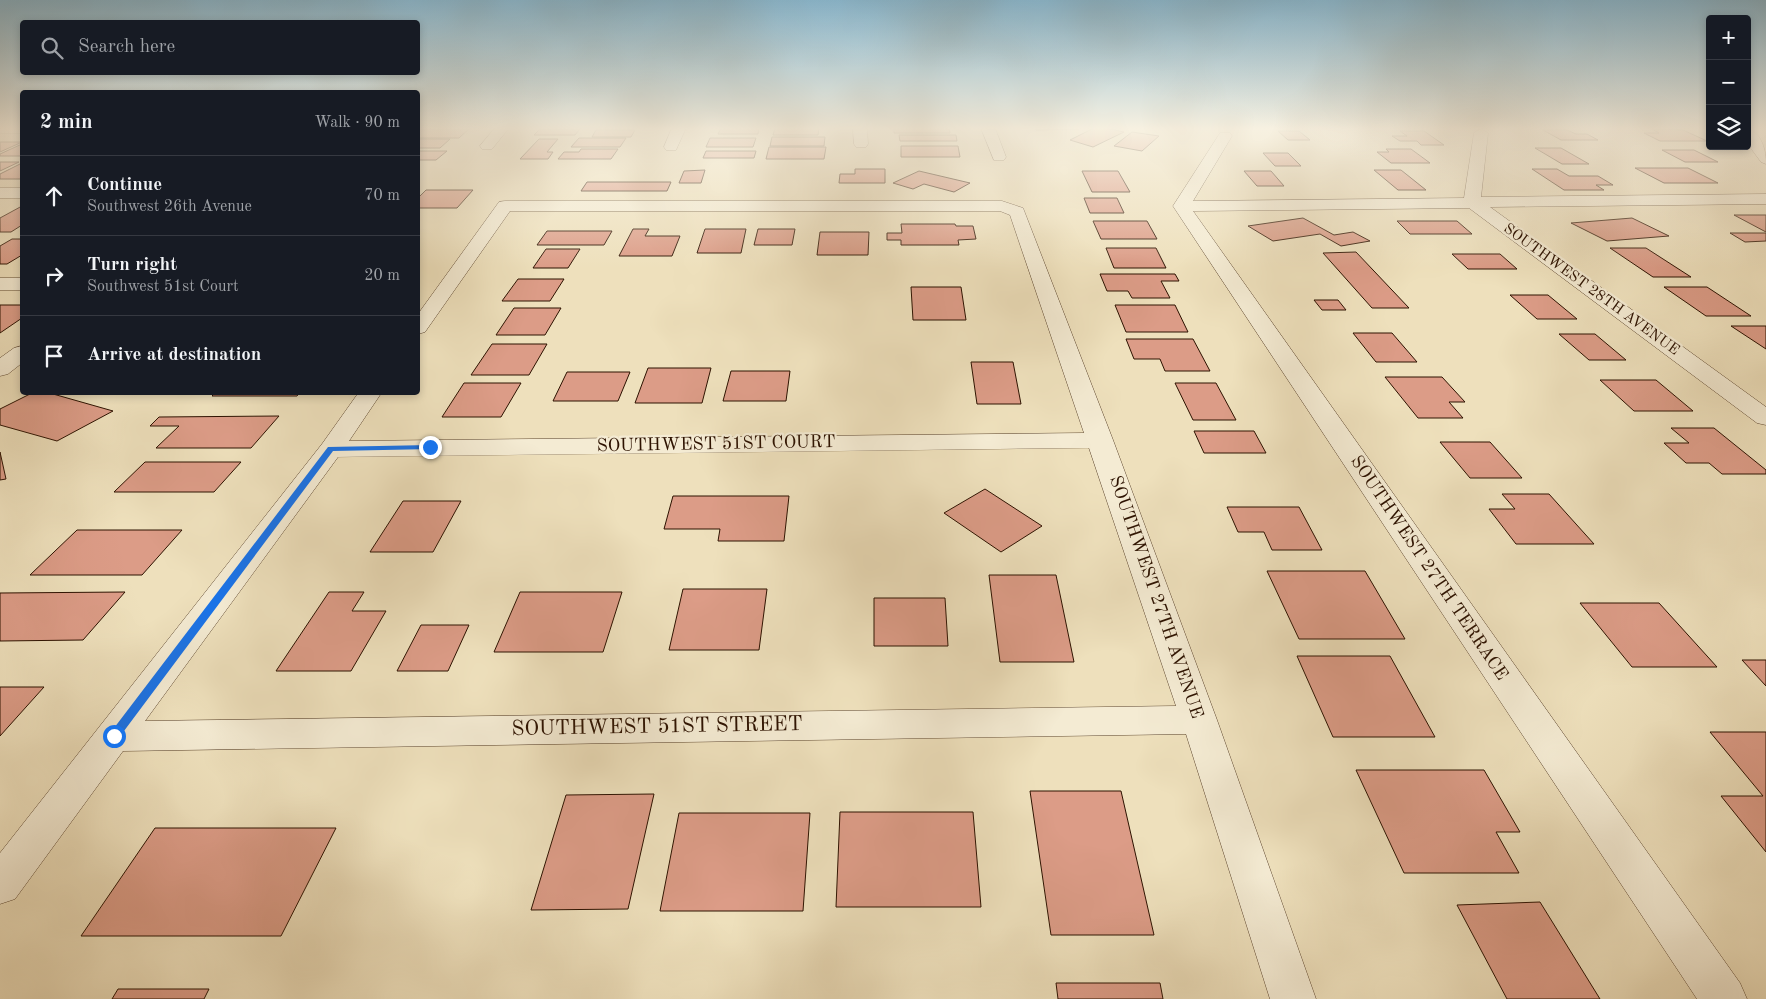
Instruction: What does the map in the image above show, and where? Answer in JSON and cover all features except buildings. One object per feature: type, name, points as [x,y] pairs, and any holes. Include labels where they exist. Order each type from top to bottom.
[{"type":"street","points":[[1181,206],[1201,175]]},
{"type":"street","points":[[1472,202],[1476,175]]},
{"type":"street","points":[[0,193],[20,193]]},
{"type":"street","points":[[1181,206],[1766,199]]},
{"type":"street","name":"SOUTHWEST 28TH AVENUE","points":[[1472,202],[1766,418]]},
{"type":"street","name":"SOUTHWEST 27TH AVENUE","points":[[420,325],[505,206],[1002,206],[1018,212],[1199,720],[1293,999]]},
{"type":"street","name":"SOUTHWEST 27TH TERRACE","points":[[1181,206],[1724,999]]},
{"type":"street","points":[[0,284],[20,284]]},
{"type":"street","points":[[0,369],[20,354]]},
{"type":"street","points":[[0,886],[331,449],[369,395]]},
{"type":"street","name":"SOUTHWEST 51ST COURT","points":[[331,449],[1100,440]]},
{"type":"street","name":"SOUTHWEST 51ST STREET","points":[[114,736],[1199,720]]},
{"type":"route","points":[[114,736],[331,449],[430,447]]}]
